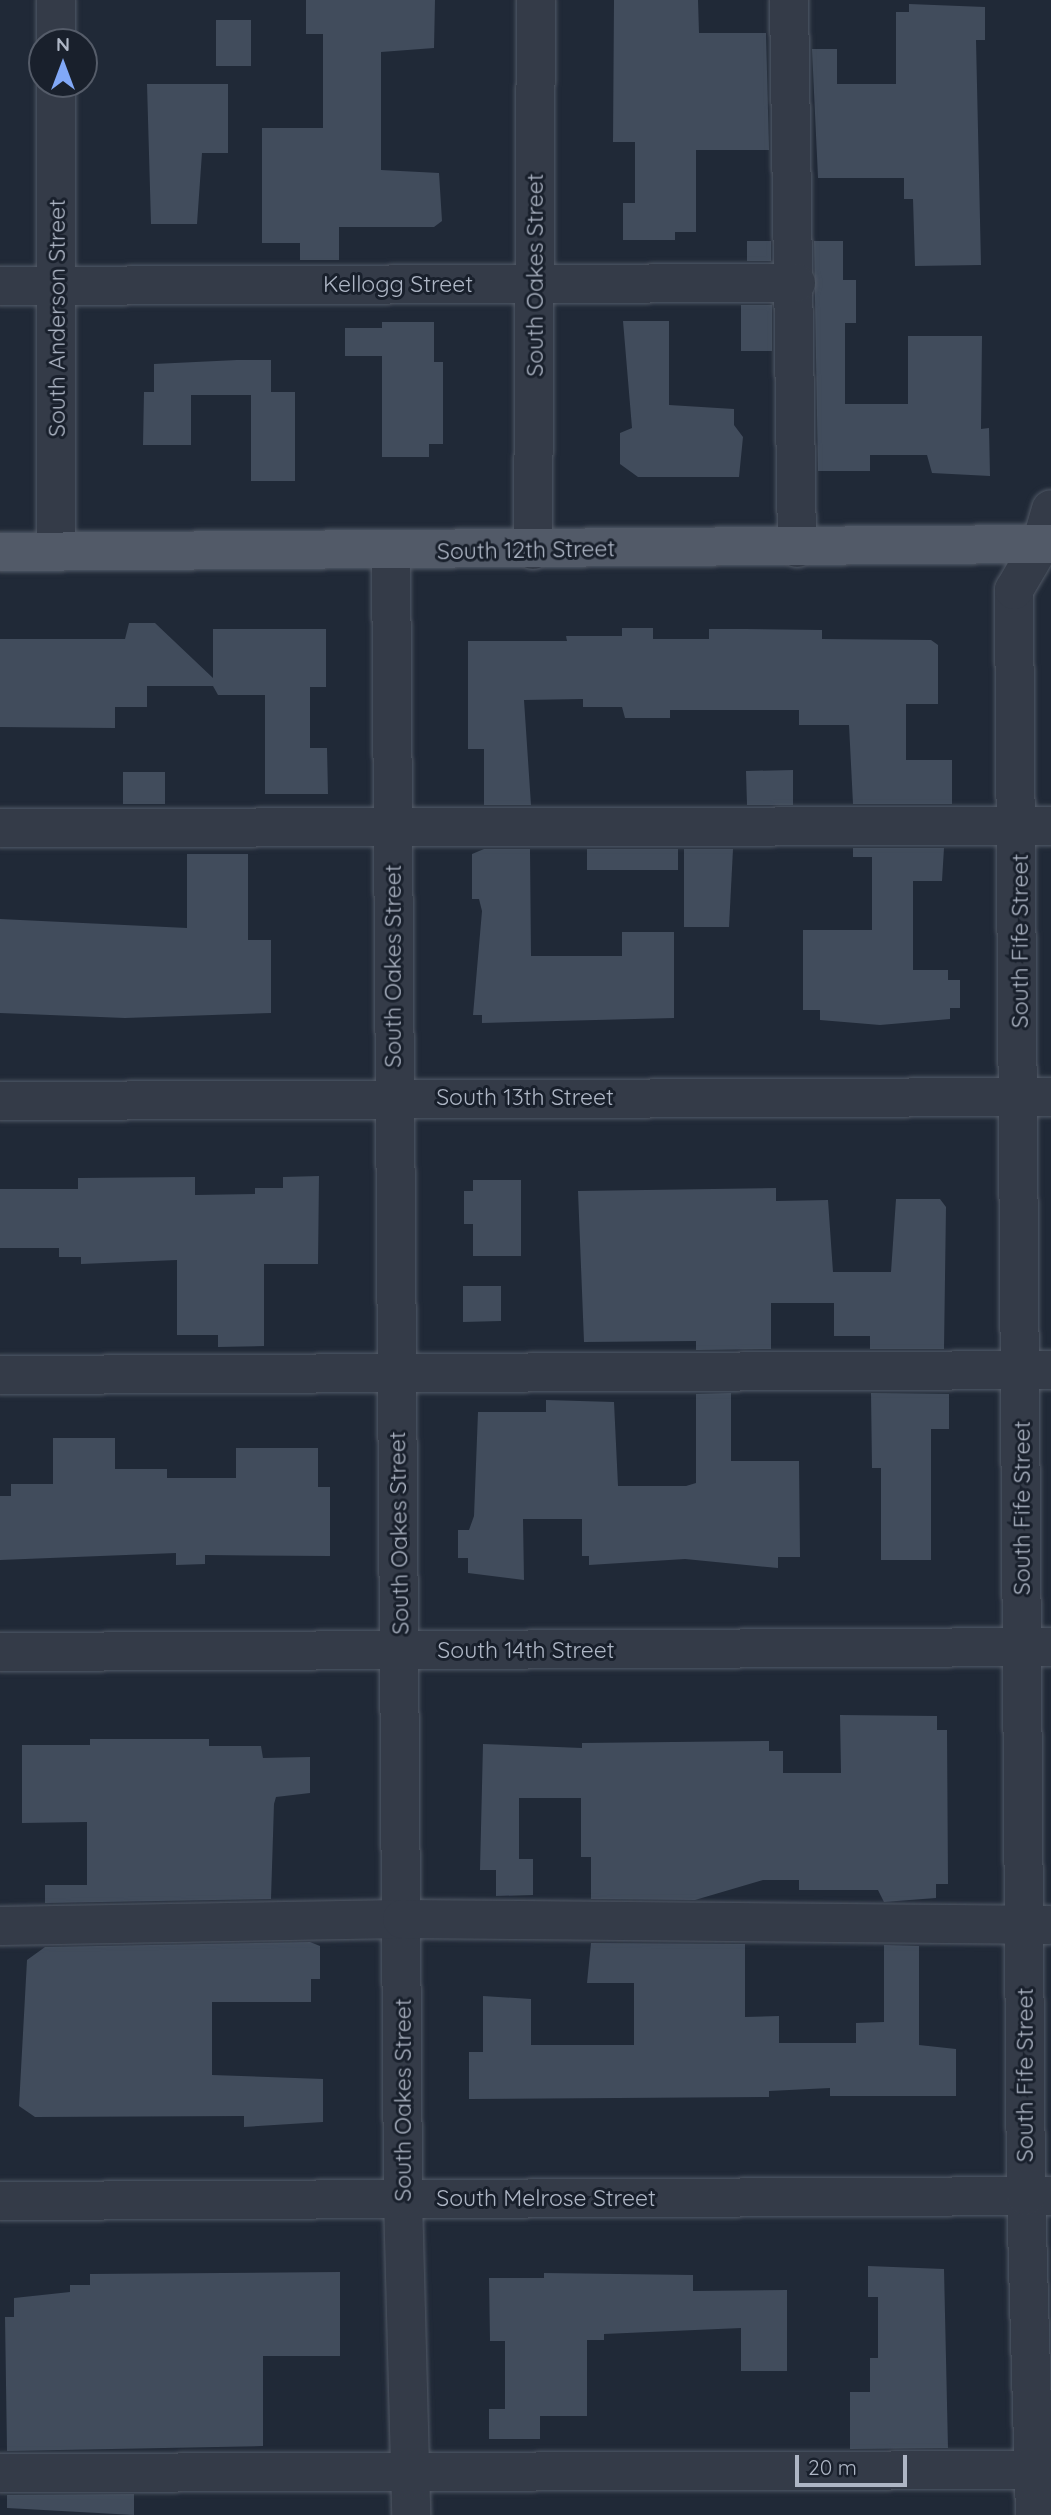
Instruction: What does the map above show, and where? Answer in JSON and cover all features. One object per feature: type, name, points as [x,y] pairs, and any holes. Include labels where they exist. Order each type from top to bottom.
[{"type":"main road","name":"South 12th Street","points":[[0,552],[797,548],[1048,532]]},
{"type":"street","points":[[56,0],[56,28]]},
{"type":"street","name":"South Oakes Street","points":[[533,550],[536,0]]},
{"type":"street","points":[[789,0],[796,284],[797,548]]},
{"type":"street","name":"South Anderson Street","points":[[56,98],[56,552]]},
{"type":"street","name":"Kellogg Street","points":[[0,286],[796,284]]},
{"type":"street","name":"South Fife Street","points":[[1035,2515],[1042,2470],[1035,827],[1014,590],[1048,532]]},
{"type":"street","name":"South Oakes Street","points":[[391,552],[403,2199],[411,2515]]},
{"type":"street","points":[[0,828],[393,825],[1035,827]]},
{"type":"street","name":"South 13th Street","points":[[0,1101],[394,1097],[1035,1097]]},
{"type":"street","points":[[0,1375],[1036,1370]]},
{"type":"street","name":"South 14th Street","points":[[0,1652],[1037,1647]]},
{"type":"street","points":[[0,1926],[402,1919],[1038,1925]]},
{"type":"street","name":"South Melrose Street","points":[[0,2202],[1039,2196]]},
{"type":"street","points":[[0,2473],[1042,2470]]},
{"type":"building","points":[[306,0],[435,0],[434,48],[381,52],[381,170],[439,173],[442,221],[434,227],[339,227],[339,260],[300,260],[300,243],[262,243],[262,128],[323,128],[323,34],[306,34]]},
{"type":"building","points":[[614,0],[698,0],[699,33],[766,33],[769,150],[696,150],[696,232],[675,232],[675,240],[623,240],[623,203],[635,203],[635,142],[613,142]]},
{"type":"building","points":[[909,4],[985,7],[985,40],[976,40],[981,265],[915,266],[913,199],[904,199],[904,178],[818,178],[812,49],[837,49],[837,84],[896,84],[896,12],[909,12]]},
{"type":"building","points":[[216,20],[251,20],[251,66],[216,66]]},
{"type":"building","points":[[147,84],[228,84],[228,153],[202,153],[197,224],[151,224]]},
{"type":"building","points":[[747,241],[771,241],[771,261],[747,261]]},
{"type":"building","points":[[814,241],[843,241],[843,280],[856,280],[856,323],[845,323],[845,404],[908,404],[908,336],[982,336],[981,429],[989,428],[990,476],[932,473],[927,455],[870,455],[870,471],[818,471]]},
{"type":"building","points":[[741,305],[772,305],[772,351],[741,351]]},
{"type":"building","points":[[623,321],[669,321],[669,405],[734,409],[734,425],[743,437],[739,477],[638,477],[620,464],[620,433],[632,428]]},
{"type":"building","points":[[382,322],[434,322],[434,362],[443,362],[443,444],[429,444],[429,457],[382,457],[382,356],[345,356],[345,328],[382,328]]},
{"type":"building","points":[[271,360],[271,392],[295,392],[295,481],[251,481],[251,395],[191,395],[191,445],[143,445],[144,392],[154,392],[154,364]]},
{"type":"building","points":[[129,623],[155,623],[213,678],[213,629],[326,629],[326,687],[310,687],[310,748],[327,748],[328,794],[265,794],[265,695],[218,695],[213,686],[147,686],[147,707],[115,707],[115,728],[0,727],[0,639],[125,639]]},
{"type":"building","points":[[622,628],[653,628],[653,639],[709,639],[709,629],[745,629],[822,630],[822,639],[931,640],[938,645],[938,704],[906,704],[906,760],[952,760],[952,804],[853,804],[849,725],[799,725],[799,710],[670,710],[670,718],[625,718],[622,707],[583,707],[583,699],[524,700],[531,805],[484,805],[484,749],[468,749],[468,641],[567,641],[566,636],[622,636]]},
{"type":"building","points":[[793,770],[793,805],[747,805],[746,771]]},
{"type":"building","points":[[123,772],[165,772],[165,804],[123,804]]},
{"type":"building","points":[[853,848],[944,848],[942,881],[913,881],[913,970],[948,970],[948,980],[960,980],[960,1008],[950,1008],[950,1019],[880,1025],[820,1020],[820,1010],[803,1010],[803,930],[872,930],[872,857],[853,857]]},
{"type":"building","points":[[484,849],[530,849],[531,956],[622,956],[622,932],[674,932],[674,1018],[482,1023],[482,1015],[473,1015],[482,911],[479,899],[472,899],[472,854]]},
{"type":"building","points":[[587,849],[678,849],[678,870],[587,870]]},
{"type":"building","points":[[684,849],[733,849],[729,927],[684,927]]},
{"type":"building","points":[[187,854],[248,854],[248,940],[271,940],[271,1013],[125,1018],[0,1013],[0,919],[187,928]]},
{"type":"building","points":[[319,1176],[318,1264],[264,1264],[264,1346],[218,1347],[218,1335],[177,1335],[177,1260],[81,1264],[81,1257],[59,1257],[59,1248],[0,1248],[0,1189],[78,1189],[78,1178],[195,1177],[195,1195],[255,1194],[255,1188],[283,1188],[283,1177]]},
{"type":"building","points":[[473,1180],[521,1180],[521,1256],[473,1256],[473,1224],[464,1224],[464,1191],[473,1191]]},
{"type":"building","points":[[776,1188],[776,1201],[828,1200],[833,1272],[891,1272],[896,1199],[940,1199],[946,1207],[944,1349],[870,1349],[870,1336],[834,1336],[834,1303],[771,1303],[771,1349],[696,1350],[696,1341],[584,1342],[578,1191]]},
{"type":"building","points":[[463,1286],[501,1286],[501,1321],[463,1322]]},
{"type":"building","points":[[731,1393],[731,1461],[799,1461],[800,1557],[778,1557],[778,1568],[685,1559],[589,1565],[589,1556],[582,1556],[582,1519],[523,1519],[524,1580],[468,1573],[468,1558],[458,1558],[458,1530],[469,1530],[474,1516],[478,1412],[546,1412],[546,1400],[614,1402],[618,1486],[686,1486],[696,1483],[696,1394]]},
{"type":"building","points":[[871,1393],[949,1394],[949,1429],[931,1429],[931,1560],[881,1560],[881,1468],[872,1468]]},
{"type":"building","points":[[53,1438],[115,1438],[115,1469],[167,1469],[167,1478],[236,1478],[236,1448],[318,1448],[318,1487],[330,1487],[330,1556],[205,1555],[205,1564],[176,1565],[176,1553],[0,1560],[0,1496],[11,1496],[11,1484],[53,1484]]},
{"type":"building","points":[[840,1715],[937,1716],[937,1730],[947,1730],[948,1884],[936,1884],[936,1898],[884,1902],[878,1890],[799,1890],[799,1880],[763,1880],[695,1900],[591,1899],[591,1857],[581,1857],[581,1798],[519,1798],[519,1859],[533,1859],[533,1895],[496,1896],[496,1870],[480,1870],[483,1744],[582,1748],[582,1743],[769,1741],[769,1751],[783,1751],[783,1773],[841,1773]]},
{"type":"building","points":[[90,1739],[209,1739],[209,1746],[261,1746],[263,1758],[310,1757],[310,1793],[276,1797],[274,1804],[271,1899],[45,1903],[45,1885],[87,1885],[87,1822],[22,1823],[22,1745],[90,1745]]},
{"type":"building","points":[[310,1942],[320,1946],[320,1979],[311,1979],[311,2002],[212,2002],[212,2075],[323,2079],[323,2122],[244,2127],[244,2116],[35,2117],[19,2106],[27,1960],[45,1947]]},
{"type":"building","points":[[591,1943],[745,1944],[745,2017],[779,2016],[779,2043],[856,2043],[856,2023],[884,2022],[884,1945],[919,1946],[919,2045],[956,2049],[956,2096],[830,2096],[830,2088],[769,2091],[769,2097],[469,2099],[469,2052],[483,2052],[483,1996],[531,1999],[531,2045],[634,2045],[634,1983],[587,1983]]},
{"type":"building","points":[[868,2266],[944,2269],[948,2448],[850,2449],[850,2392],[870,2392],[870,2358],[878,2358],[878,2297],[868,2297]]},
{"type":"building","points":[[340,2272],[340,2356],[263,2356],[263,2446],[7,2451],[5,2317],[14,2317],[14,2298],[70,2292],[70,2285],[90,2285],[90,2274]]},
{"type":"building","points":[[544,2273],[693,2275],[693,2291],[787,2290],[787,2371],[741,2371],[741,2328],[604,2334],[604,2340],[587,2340],[587,2416],[540,2416],[540,2439],[489,2439],[489,2409],[505,2409],[505,2341],[490,2341],[489,2278],[544,2278]]},
{"type":"building","points":[[134,2494],[134,2515],[7,2508],[7,2495]]}]
